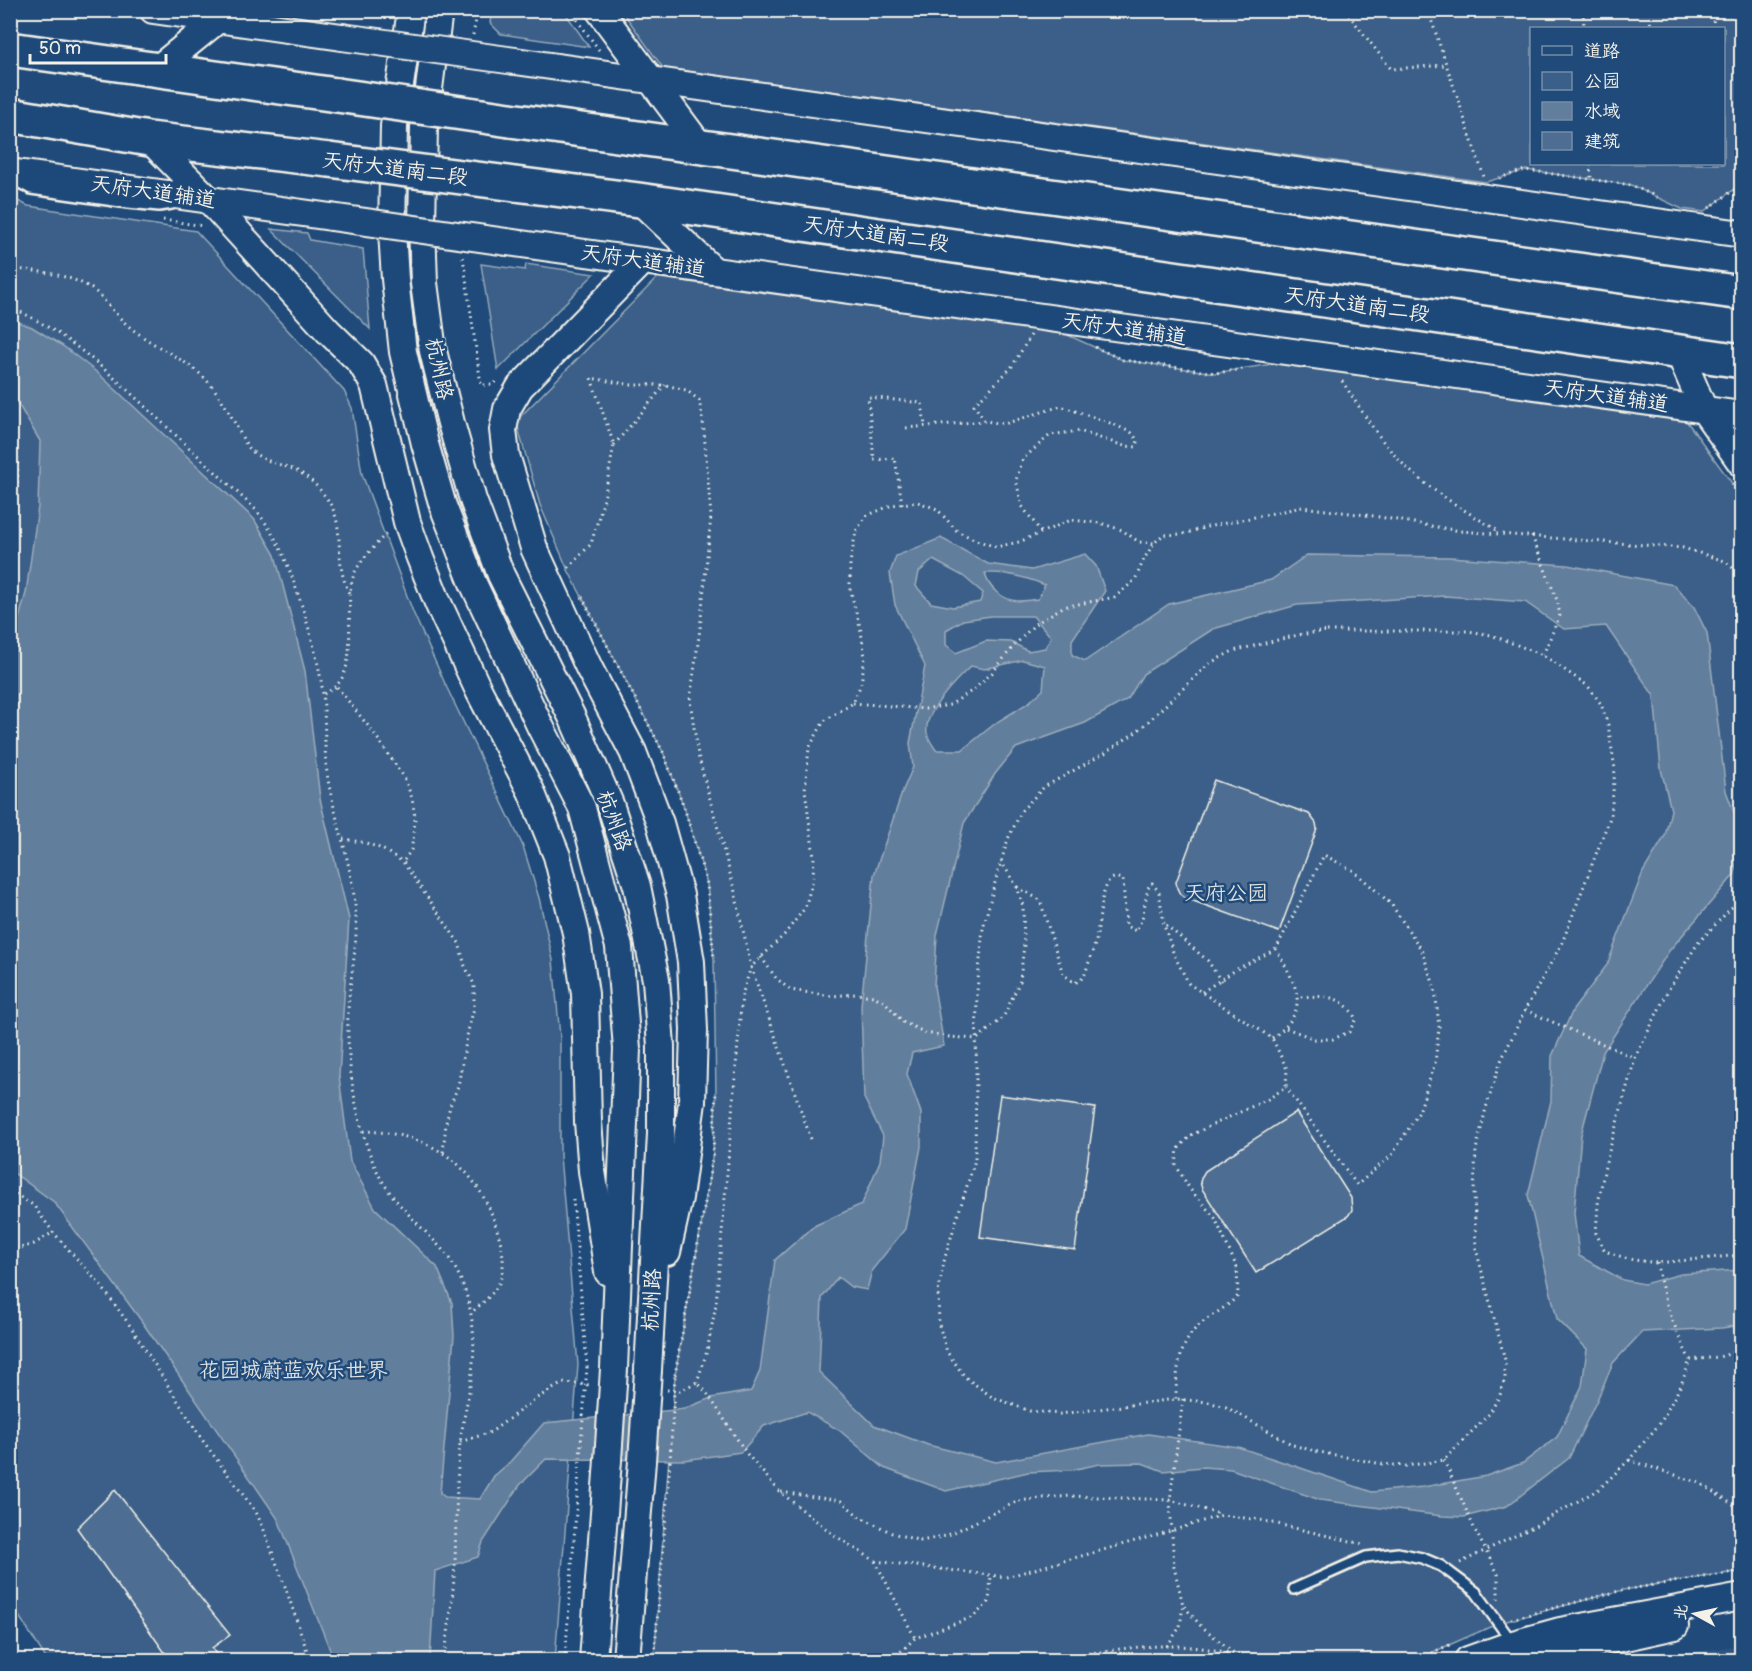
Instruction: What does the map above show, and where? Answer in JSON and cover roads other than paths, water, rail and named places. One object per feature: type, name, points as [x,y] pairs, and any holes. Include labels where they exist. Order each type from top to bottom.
[{"type":"highway","points":[[10,49],[1740,292]]},
{"type":"highway","name":"天府大道南二段","points":[[10,115],[149,139],[639,200],[1742,361]]},
{"type":"main road","points":[[153,10],[216,14],[342,37],[1730,232],[1742,213]]},
{"type":"main road","name":"杭州路","points":[[411,10],[394,126],[392,231],[403,352],[425,444],[443,506],[473,583],[540,726],[582,808],[619,947],[627,1049],[617,1331],[606,1377],[608,1460],[593,1660]]},
{"type":"main road","name":"杭州路","points":[[439,10],[424,128],[422,225],[424,284],[434,351],[473,500],[501,575],[572,717],[610,804],[637,886],[656,980],[661,1046],[661,1134],[650,1329],[652,1380],[642,1461],[626,1660]]},
{"type":"main road","points":[[599,10],[700,146]]},
{"type":"main road","points":[[156,70],[216,14]]},
{"type":"main road","points":[[149,139],[328,332],[361,363],[374,385],[407,522],[438,603],[531,791],[560,867],[576,933],[585,994],[588,1122],[592,1171],[617,1331]]},
{"type":"main road","name":"天府大道辅道","points":[[10,172],[1742,416]]},
{"type":"main road","points":[[639,200],[714,271]]},
{"type":"main road","points":[[643,261],[520,387],[507,409],[503,430],[506,455],[534,548],[589,668],[633,752],[660,823],[680,896],[691,962],[694,1030],[692,1102],[679,1198],[650,1329]]},
{"type":"main road","points":[[1679,352],[1704,410],[1735,472]]},
{"type":"main road","points":[[1468,1660],[1560,1631],[1742,1597]]},
{"type":"main road","points":[[1535,1660],[1634,1635],[1742,1613]]},
{"type":"lane","points":[[10,179],[31,189],[128,204],[159,206],[207,199]]},
{"type":"lane","points":[[1294,1589],[1366,1557],[1398,1553],[1422,1558],[1441,1566],[1476,1592],[1513,1644]]},
{"type":"water","points":[[10,319],[32,327],[63,346],[99,374],[254,519],[275,555],[305,671],[320,799],[349,919],[339,1076],[350,1161],[375,1208],[437,1267],[452,1303],[454,1336],[440,1493],[445,1497],[480,1499],[494,1476],[509,1463],[544,1423],[684,1409],[711,1398],[751,1391],[760,1371],[775,1260],[814,1226],[862,1204],[880,1161],[883,1136],[864,1098],[861,1006],[874,875],[913,767],[910,743],[925,666],[895,605],[890,573],[896,556],[941,538],[988,564],[1032,570],[1085,554],[1096,566],[1105,591],[1072,640],[1072,655],[1085,661],[1169,604],[1271,580],[1307,555],[1450,557],[1567,565],[1674,585],[1694,607],[1707,633],[1726,791],[1741,831],[1741,854],[1734,875],[1669,951],[1603,1052],[1581,1135],[1574,1213],[1579,1256],[1623,1280],[1644,1284],[1681,1274],[1741,1270],[1741,1325],[1642,1332],[1613,1363],[1569,1458],[1507,1506],[1464,1517],[1320,1500],[1231,1469],[1202,1467],[1163,1471],[1142,1463],[1100,1464],[1071,1470],[1028,1472],[946,1491],[884,1468],[839,1430],[807,1412],[764,1426],[741,1452],[684,1460],[546,1459],[520,1485],[483,1542],[478,1557],[435,1571],[430,1660],[334,1660],[278,1519],[140,1319],[54,1202],[11,1171],[10,651],[26,593],[38,507],[40,441],[11,392]],"holes":[[[933,560],[963,576],[983,593],[980,602],[953,607],[931,603],[916,586],[919,572]],[[985,573],[1001,573],[1023,577],[1045,585],[1038,599],[1018,601],[1001,596],[989,584]],[[1445,596],[1525,602],[1564,629],[1606,626],[1654,696],[1661,769],[1671,810],[1665,836],[1643,872],[1607,965],[1573,1010],[1552,1056],[1551,1101],[1528,1195],[1557,1319],[1587,1349],[1582,1386],[1557,1437],[1523,1463],[1486,1476],[1423,1487],[1372,1492],[1238,1447],[1148,1434],[996,1462],[928,1445],[874,1425],[819,1372],[822,1298],[838,1277],[851,1287],[867,1290],[872,1270],[905,1229],[921,1147],[921,1113],[907,1074],[912,1053],[944,1046],[934,986],[937,935],[964,823],[995,774],[1016,748],[1085,723],[1128,699],[1143,674],[1213,629],[1297,605]],[[991,616],[1033,616],[1051,637],[1045,648],[1028,651],[1011,642],[986,641],[956,653],[946,645],[946,630],[963,620]],[[1023,660],[1045,666],[1043,690],[962,750],[936,750],[927,733],[930,716],[942,697],[971,666],[984,669]]]},
{"type":"park label","name":"天府公园","points":[[1226,893]]},
{"type":"park label","name":"花园城蔚蓝欢乐世界","points":[[293,1370]]}]
